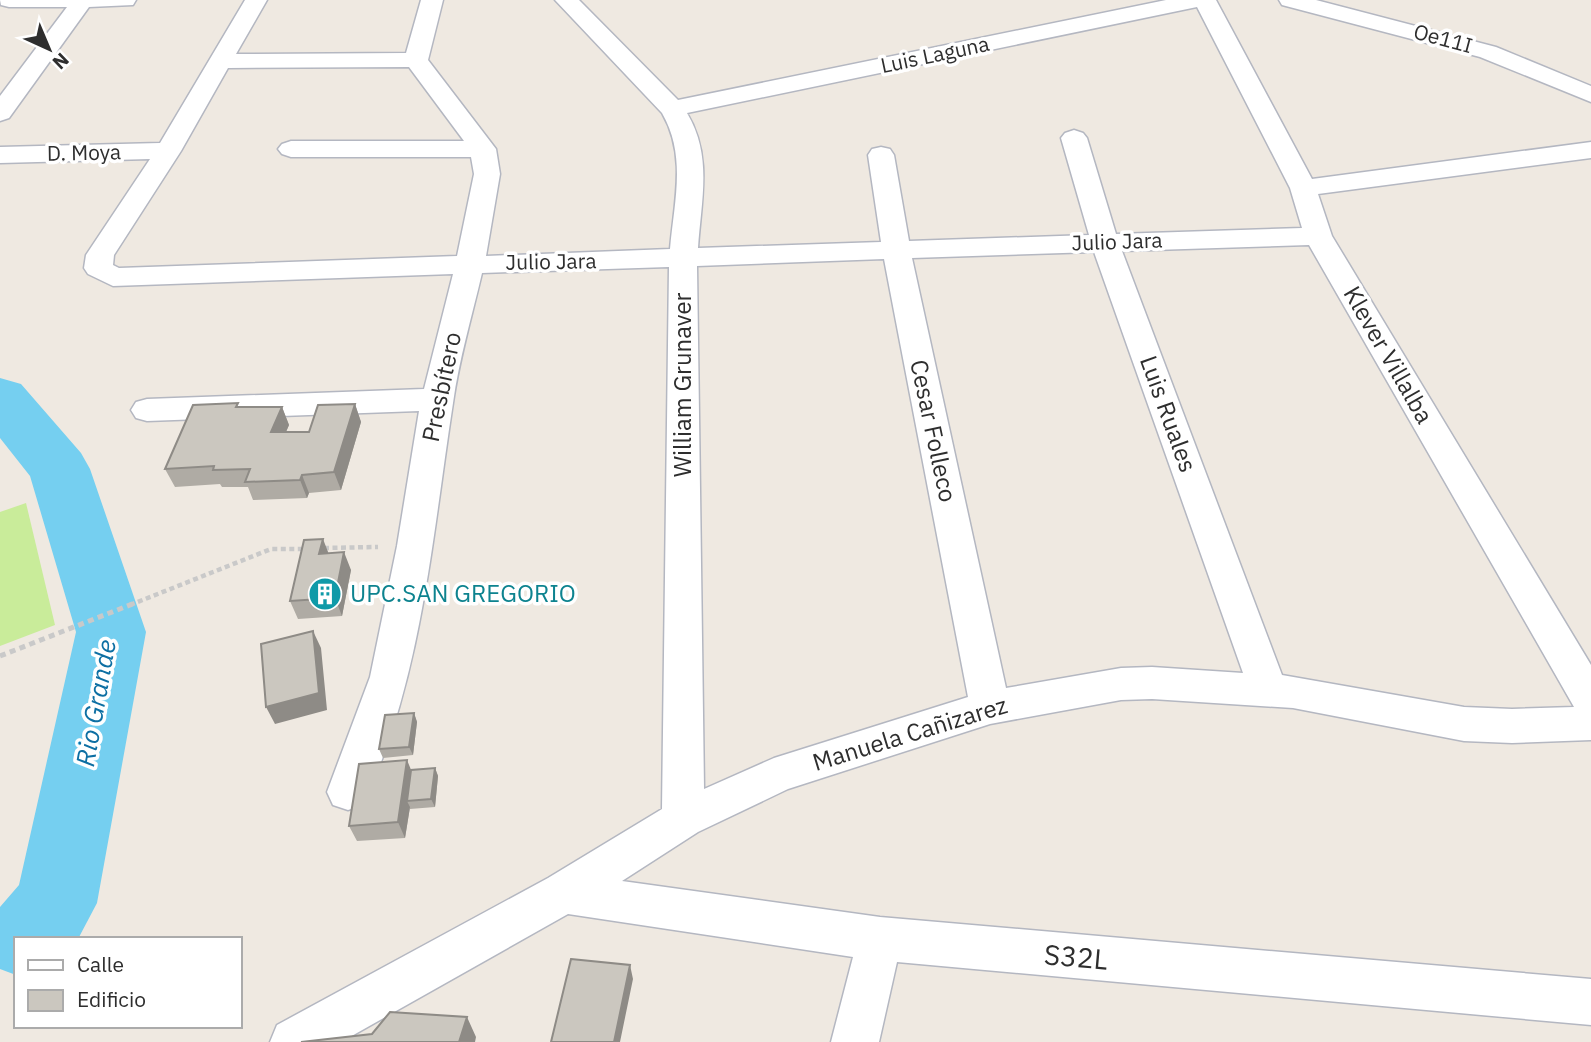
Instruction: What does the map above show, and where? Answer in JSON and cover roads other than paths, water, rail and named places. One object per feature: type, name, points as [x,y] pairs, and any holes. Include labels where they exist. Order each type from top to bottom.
[{"type":"street","points":[[9,0],[125,0]]},
{"type":"street","name":"Julio Jara","points":[[256,0],[168,151],[100,255],[98,268],[113,277],[470,263],[683,259],[896,248],[1318,236]]},
{"type":"street","points":[[416,60],[432,0]]},
{"type":"street","name":"William Grunaver","points":[[566,0],[672,109],[685,129],[691,158],[683,259],[683,818]]},
{"type":"street","name":"Luis Laguna","points":[[672,109],[1198,0]]},
{"type":"street","name":"Klever Villalba","points":[[1205,0],[1303,188],[1318,236],[1591,700]]},
{"type":"street","name":"Oe11I","points":[[1290,0],[1488,52],[1520,63],[1591,95]]},
{"type":"street","points":[[0,113],[83,1]]},
{"type":"street","points":[[220,61],[416,60]]},
{"type":"street","points":[[416,60],[483,149]]},
{"type":"street","name":"Luis Ruales","points":[[1074,138],[1105,243],[1268,689]]},
{"type":"street","points":[[291,149],[483,149]]},
{"type":"street","name":"Presbítero","points":[[348,792],[389,677],[415,546],[437,399],[470,263],[487,174],[483,149]]},
{"type":"street","points":[[1303,188],[1591,150]]},
{"type":"street","name":"D. Moya","points":[[0,155],[168,151]]},
{"type":"street","name":"Cesar Folleco","points":[[881,155],[896,248],[989,707]]},
{"type":"street","points":[[147,410],[437,399]]},
{"type":"street","name":"Manuela Cañizarez","points":[[294,1042],[564,893],[683,818],[786,772],[989,707],[1121,684],[1152,683],[1268,689],[1464,724],[1512,726],[1591,723]]},
{"type":"street","name":"S32L","points":[[564,893],[880,939],[1591,1002]]},
{"type":"street","points":[[855,1042],[880,939]]},
{"type":"waterway","name":"Rio Grande","points":[[0,398],[59,469],[111,632],[56,903],[28,937]]},
{"type":"place","name":"UPC.SAN GREGORIO","points":[[325,594]]}]
